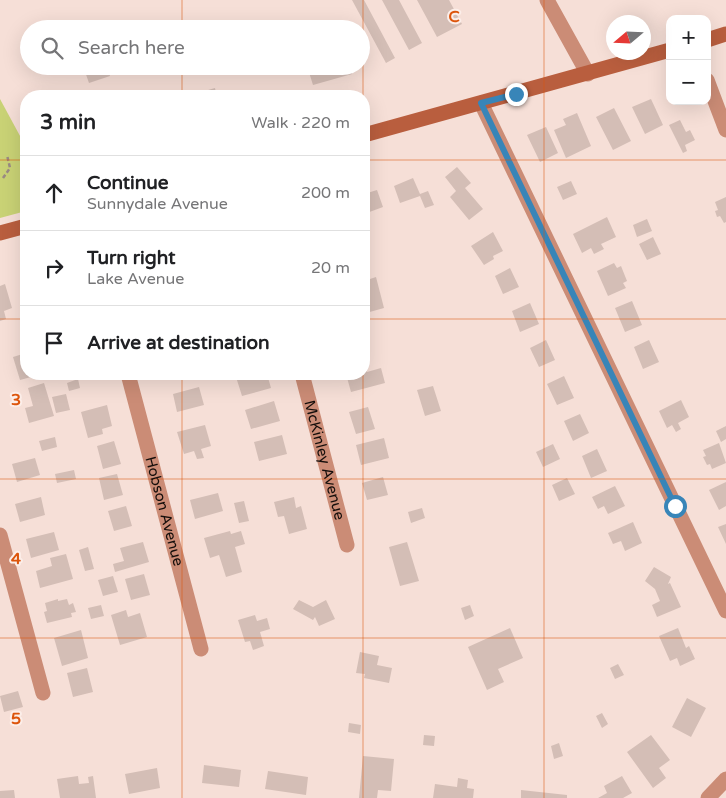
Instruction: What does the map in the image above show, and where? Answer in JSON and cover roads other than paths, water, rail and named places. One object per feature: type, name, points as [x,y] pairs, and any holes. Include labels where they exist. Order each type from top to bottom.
[{"type":"main road","points":[[711,39],[726,34]]},
{"type":"main road","points":[[370,133],[666,51]]},
{"type":"main road","points":[[0,233],[20,228]]},
{"type":"street","points":[[547,0],[588,74]]},
{"type":"street","points":[[711,91],[726,130]]},
{"type":"street","points":[[481,103],[726,611]]},
{"type":"street","name":"Hobson Avenue","points":[[130,380],[202,649]]},
{"type":"street","name":"McKinley Avenue","points":[[304,380],[347,545]]},
{"type":"street","points":[[0,535],[43,693]]},
{"type":"street","points":[[708,798],[726,779]]}]
